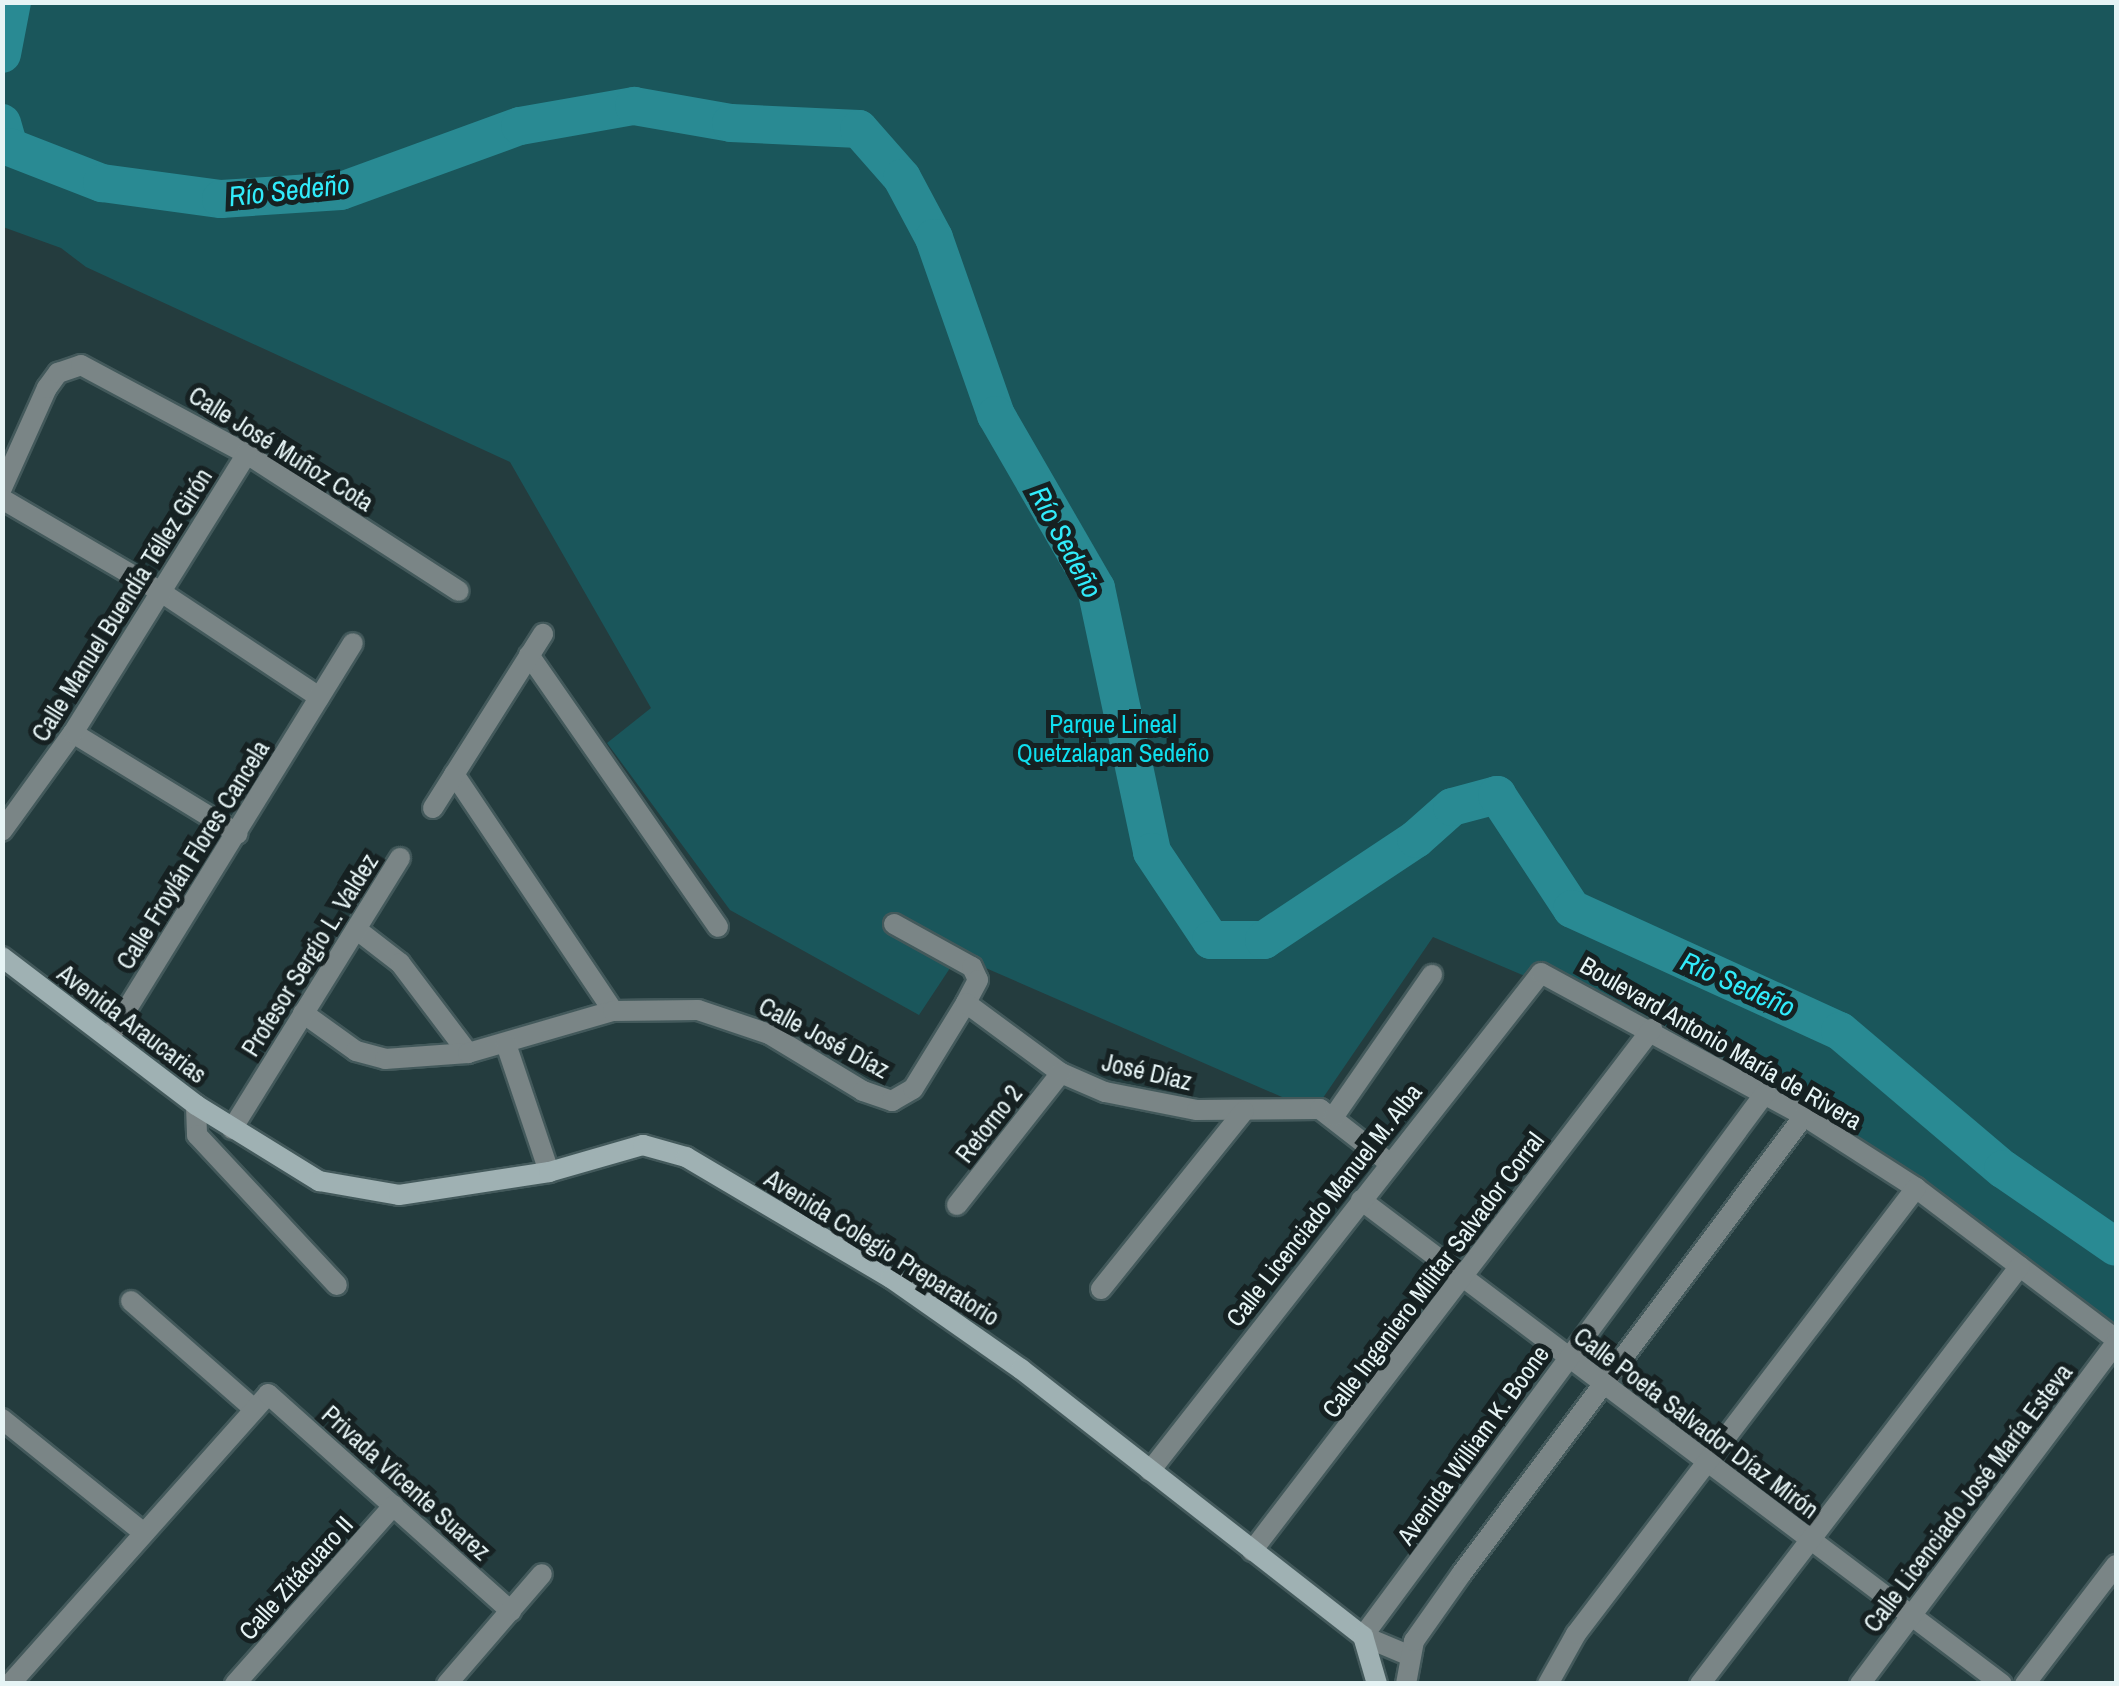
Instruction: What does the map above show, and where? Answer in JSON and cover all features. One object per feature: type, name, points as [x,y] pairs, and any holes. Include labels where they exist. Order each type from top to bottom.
[{"type":"street","name":"Calle José Muñoz Cota","points":[[2,488],[47,388],[70,367],[96,368],[248,454],[460,591]]},
{"type":"street","name":"Calle Manuel Buendía Téllez Girón","points":[[2,831],[73,732],[248,454]]},
{"type":"street","points":[[2,498],[161,592],[319,697]]},
{"type":"street","points":[[434,808],[544,634]]},
{"type":"street","name":"Calle Froylán Flores Cancela","points":[[108,1038],[353,643]]},
{"type":"street","points":[[529,655],[718,927]]},
{"type":"street","points":[[73,732],[238,834]]},
{"type":"street","points":[[454,774],[613,1011]]},
{"type":"street","name":"Profesor Sergio L. Valdez","points":[[232,1128],[400,858]]},
{"type":"street","points":[[894,924],[972,967],[978,980],[966,1002]]},
{"type":"street","points":[[356,929],[400,964],[468,1053]]},
{"type":"street","name":"Avenida Araucarias","points":[[2,957],[196,1105],[232,1128]]},
{"type":"street","name":"Boulevard Antonio María de Rivera","points":[[1541,973],[1652,1029],[1804,1116],[1916,1188],[2116,1341]]},
{"type":"street","name":"Calle Licenciado Manuel M. Alba","points":[[1150,1471],[1388,1162],[1541,973]]},
{"type":"street","points":[[1388,1162],[1334,1116],[1432,975]]},
{"type":"street","name":"Calle José Díaz","points":[[303,1013],[369,1057],[468,1053],[613,1011],[698,1010],[734,1019],[892,1100],[913,1089],[966,1002]]},
{"type":"street","name":"José Díaz","points":[[966,1002],[1061,1073],[1132,1099],[1244,1111],[1304,1108],[1334,1116]]},
{"type":"street","name":"Calle Ingeniero Militar Salvador Corral","points":[[1252,1550],[1652,1029]]},
{"type":"street","points":[[506,1044],[549,1172]]},
{"type":"street","name":"Retorno 2","points":[[957,1206],[1061,1073]]},
{"type":"street","name":"Avenida William K. Boone","points":[[1363,1636],[1766,1092]]},
{"type":"street","points":[[196,1105],[198,1136],[338,1284]]},
{"type":"street","points":[[1101,1289],[1244,1111]]},
{"type":"street","points":[[1406,1684],[1408,1656],[1601,1381],[1804,1116]]},
{"type":"street","name":"Avenida Colegio Preparatorio","points":[[232,1128],[319,1181],[359,1192],[399,1196],[549,1172],[643,1145],[686,1156],[955,1321],[1363,1636],[1408,1656]]},
{"type":"street","points":[[1548,1684],[1576,1634],[1916,1188]]},
{"type":"street","name":"Calle Poeta Salvador Díaz Mirón","points":[[1361,1200],[2002,1684]]},
{"type":"street","points":[[1700,1684],[2020,1266]]},
{"type":"street","name":"Privada Vicente Suarez","points":[[131,1300],[394,1505],[511,1611]]},
{"type":"street","name":"Calle Licenciado José María Esteva","points":[[1860,1684],[2116,1341]]},
{"type":"street","points":[[10,1684],[261,1401]]},
{"type":"street","points":[[5,1425],[144,1533]]},
{"type":"street","name":"Calle Zitácuaro II","points":[[235,1684],[394,1505]]},
{"type":"street","points":[[2026,1684],[2116,1565]]},
{"type":"street","points":[[447,1684],[542,1574]]},
{"type":"street","points":[[1363,1636],[1377,1684]]},
{"type":"green space","name":"Parque Lineal Quetzalapan Sedeño","points":[[3,3],[2116,3],[2116,1349],[1748,1071],[1433,937],[1314,1111],[958,956],[919,1015],[730,910],[607,743],[651,708],[510,462],[86,267],[61,248],[3,227]]},
{"type":"waterway","name":"Río Sedeño","points":[[2,54],[12,2]]},
{"type":"waterway","name":"Río Sedeño","points":[[2,123],[9,147],[102,183],[221,199],[341,191],[520,126],[634,106],[731,123],[859,129],[902,178],[934,238],[996,415],[1096,588],[1152,852],[1211,940],[1264,940],[1416,839],[1452,807],[1497,795],[1572,909],[1840,1031],[2003,1169],[2116,1247]]}]
